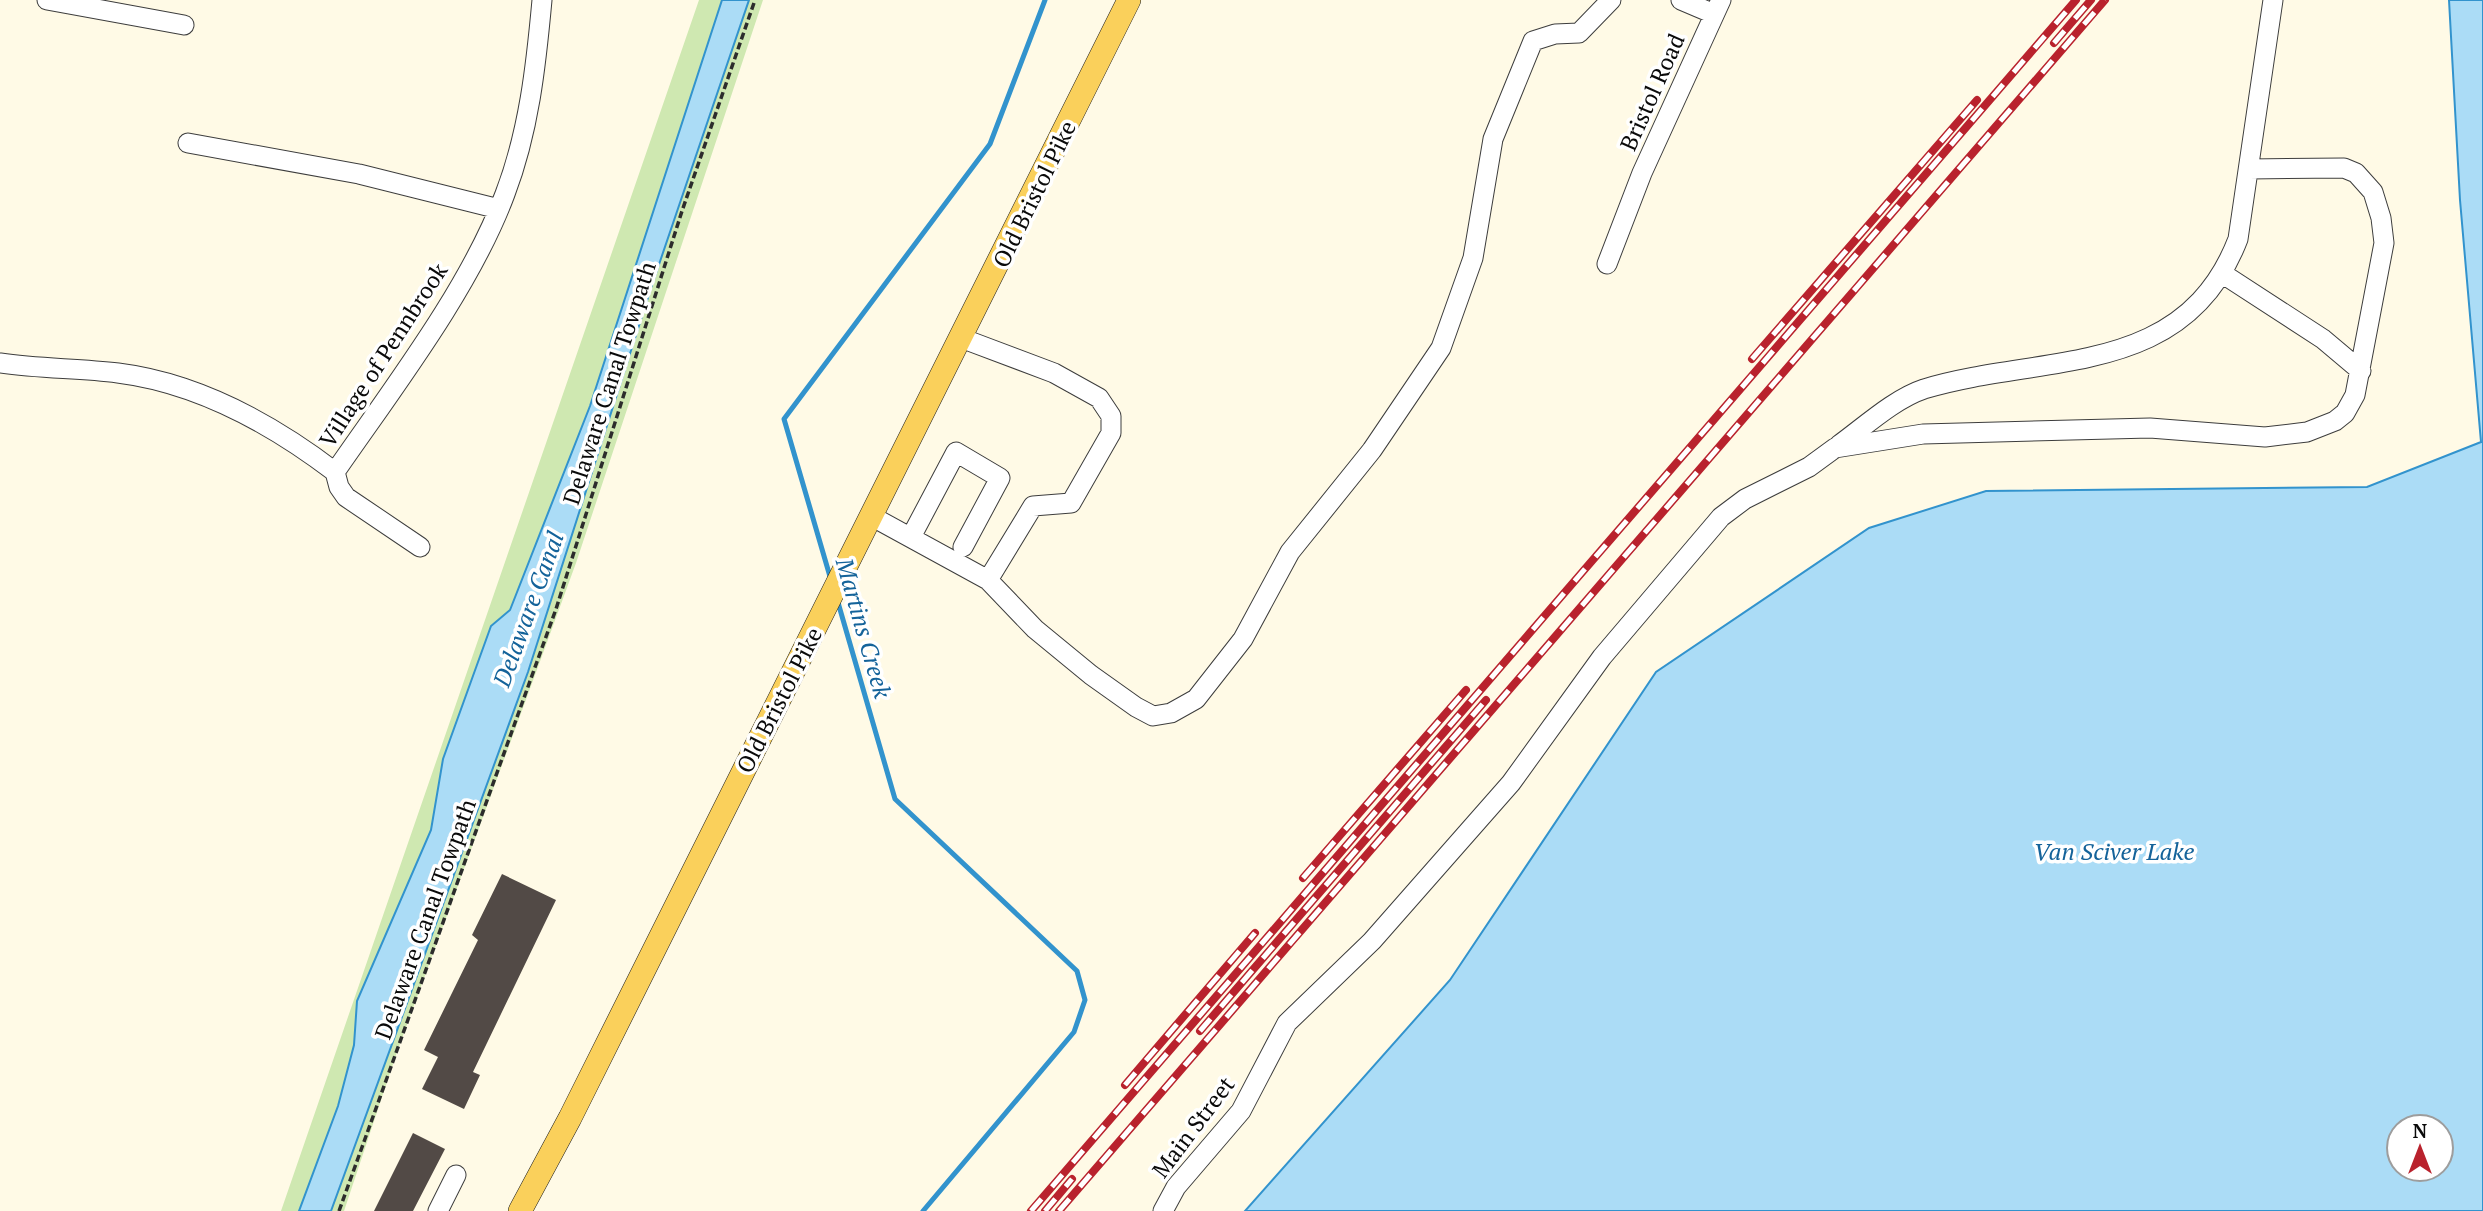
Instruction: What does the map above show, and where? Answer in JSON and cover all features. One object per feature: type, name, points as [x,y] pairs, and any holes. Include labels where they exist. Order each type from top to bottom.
[{"type":"main road","name":"Old Bristol Pike","points":[[520,1211],[570,1118],[1129,0]]},
{"type":"street","points":[[47,0],[184,26]]},
{"type":"street","name":"Village of Pennbrook","points":[[0,363],[118,373],[199,393],[276,431],[335,472],[466,273],[499,209],[522,141],[532,94],[542,0]]},
{"type":"street","points":[[871,516],[988,580],[1035,629],[1091,675],[1136,707],[1153,716],[1171,713],[1196,699],[1243,639],[1290,552],[1372,450],[1441,348],[1473,258],[1493,139],[1533,41],[1555,34],[1579,33],[1611,0]]},
{"type":"street","points":[[1681,0],[1718,7]]},
{"type":"street","name":"Main Street","points":[[1163,1211],[1176,1187],[1241,1111],[1287,1023],[1372,941],[1511,783],[1602,657],[1721,517],[1745,499],[1808,467],[1920,390],[2095,356],[2145,339],[2182,320],[2211,292],[2223,274],[2238,239],[2273,0]]},
{"type":"street","name":"Bristol Road","points":[[1607,264],[1718,7]]},
{"type":"street","points":[[188,143],[359,174],[499,209]]},
{"type":"street","points":[[1835,448],[1923,434],[2065,428],[2150,428],[2283,436],[2307,432],[2345,413],[2356,395],[2384,243],[2381,218],[2373,192],[2356,173],[2344,168],[2249,169]]},
{"type":"street","points":[[2223,274],[2323,339],[2361,371]]},
{"type":"street","points":[[961,338],[1054,373],[1099,398],[1111,416],[1111,433],[1089,477],[1071,502],[1033,506],[988,580]]},
{"type":"street","points":[[911,537],[956,452],[1000,478],[963,547]]},
{"type":"street","points":[[335,472],[339,488],[345,496],[420,547]]},
{"type":"street","points":[[438,1211],[456,1175]]},
{"type":"path","name":"Delaware Canal Towpath","points":[[339,1211],[556,609],[682,211],[755,0]]},
{"type":"green space","points":[[699,0],[763,0],[576,563],[398,1049],[344,1211],[281,1211]]},
{"type":"water","name":"Delaware Canal","points":[[722,0],[749,0],[652,285],[528,672],[331,1211],[299,1211],[338,1106],[354,1045],[357,1001],[431,830],[443,759],[491,626],[510,610],[590,406]]},
{"type":"water","name":"Van Sciver Lake","points":[[2449,0],[2483,0],[2483,1211],[1245,1211],[1450,980],[1656,672],[1869,528],[1986,491],[2367,487],[2481,442],[2460,200]]},
{"type":"building","points":[[502,874],[556,900],[473,1072],[480,1075],[464,1109],[422,1089],[438,1057],[424,1050],[478,940],[472,935]]},
{"type":"building","points":[[413,1133],[445,1149],[413,1211],[374,1211]]},
{"type":"waterway","name":"Martins Creek","points":[[831,580],[784,419],[990,144],[1045,0]]},
{"type":"waterway","name":"Martins Creek","points":[[837,599],[895,799],[1077,971],[1085,1000],[1074,1032],[923,1211]]},
{"type":"railway","points":[[1031,1211],[2076,0]]},
{"type":"railway","points":[[2054,43],[2091,0]]},
{"type":"railway","points":[[1059,1211],[2105,0]]},
{"type":"railway","points":[[1752,359],[1977,100]]},
{"type":"railway","points":[[1303,878],[1466,690]]},
{"type":"railway","points":[[1200,1031],[1486,700]]},
{"type":"railway","points":[[1125,1085],[1255,933]]},
{"type":"railway","points":[[1045,1211],[1072,1179]]}]
